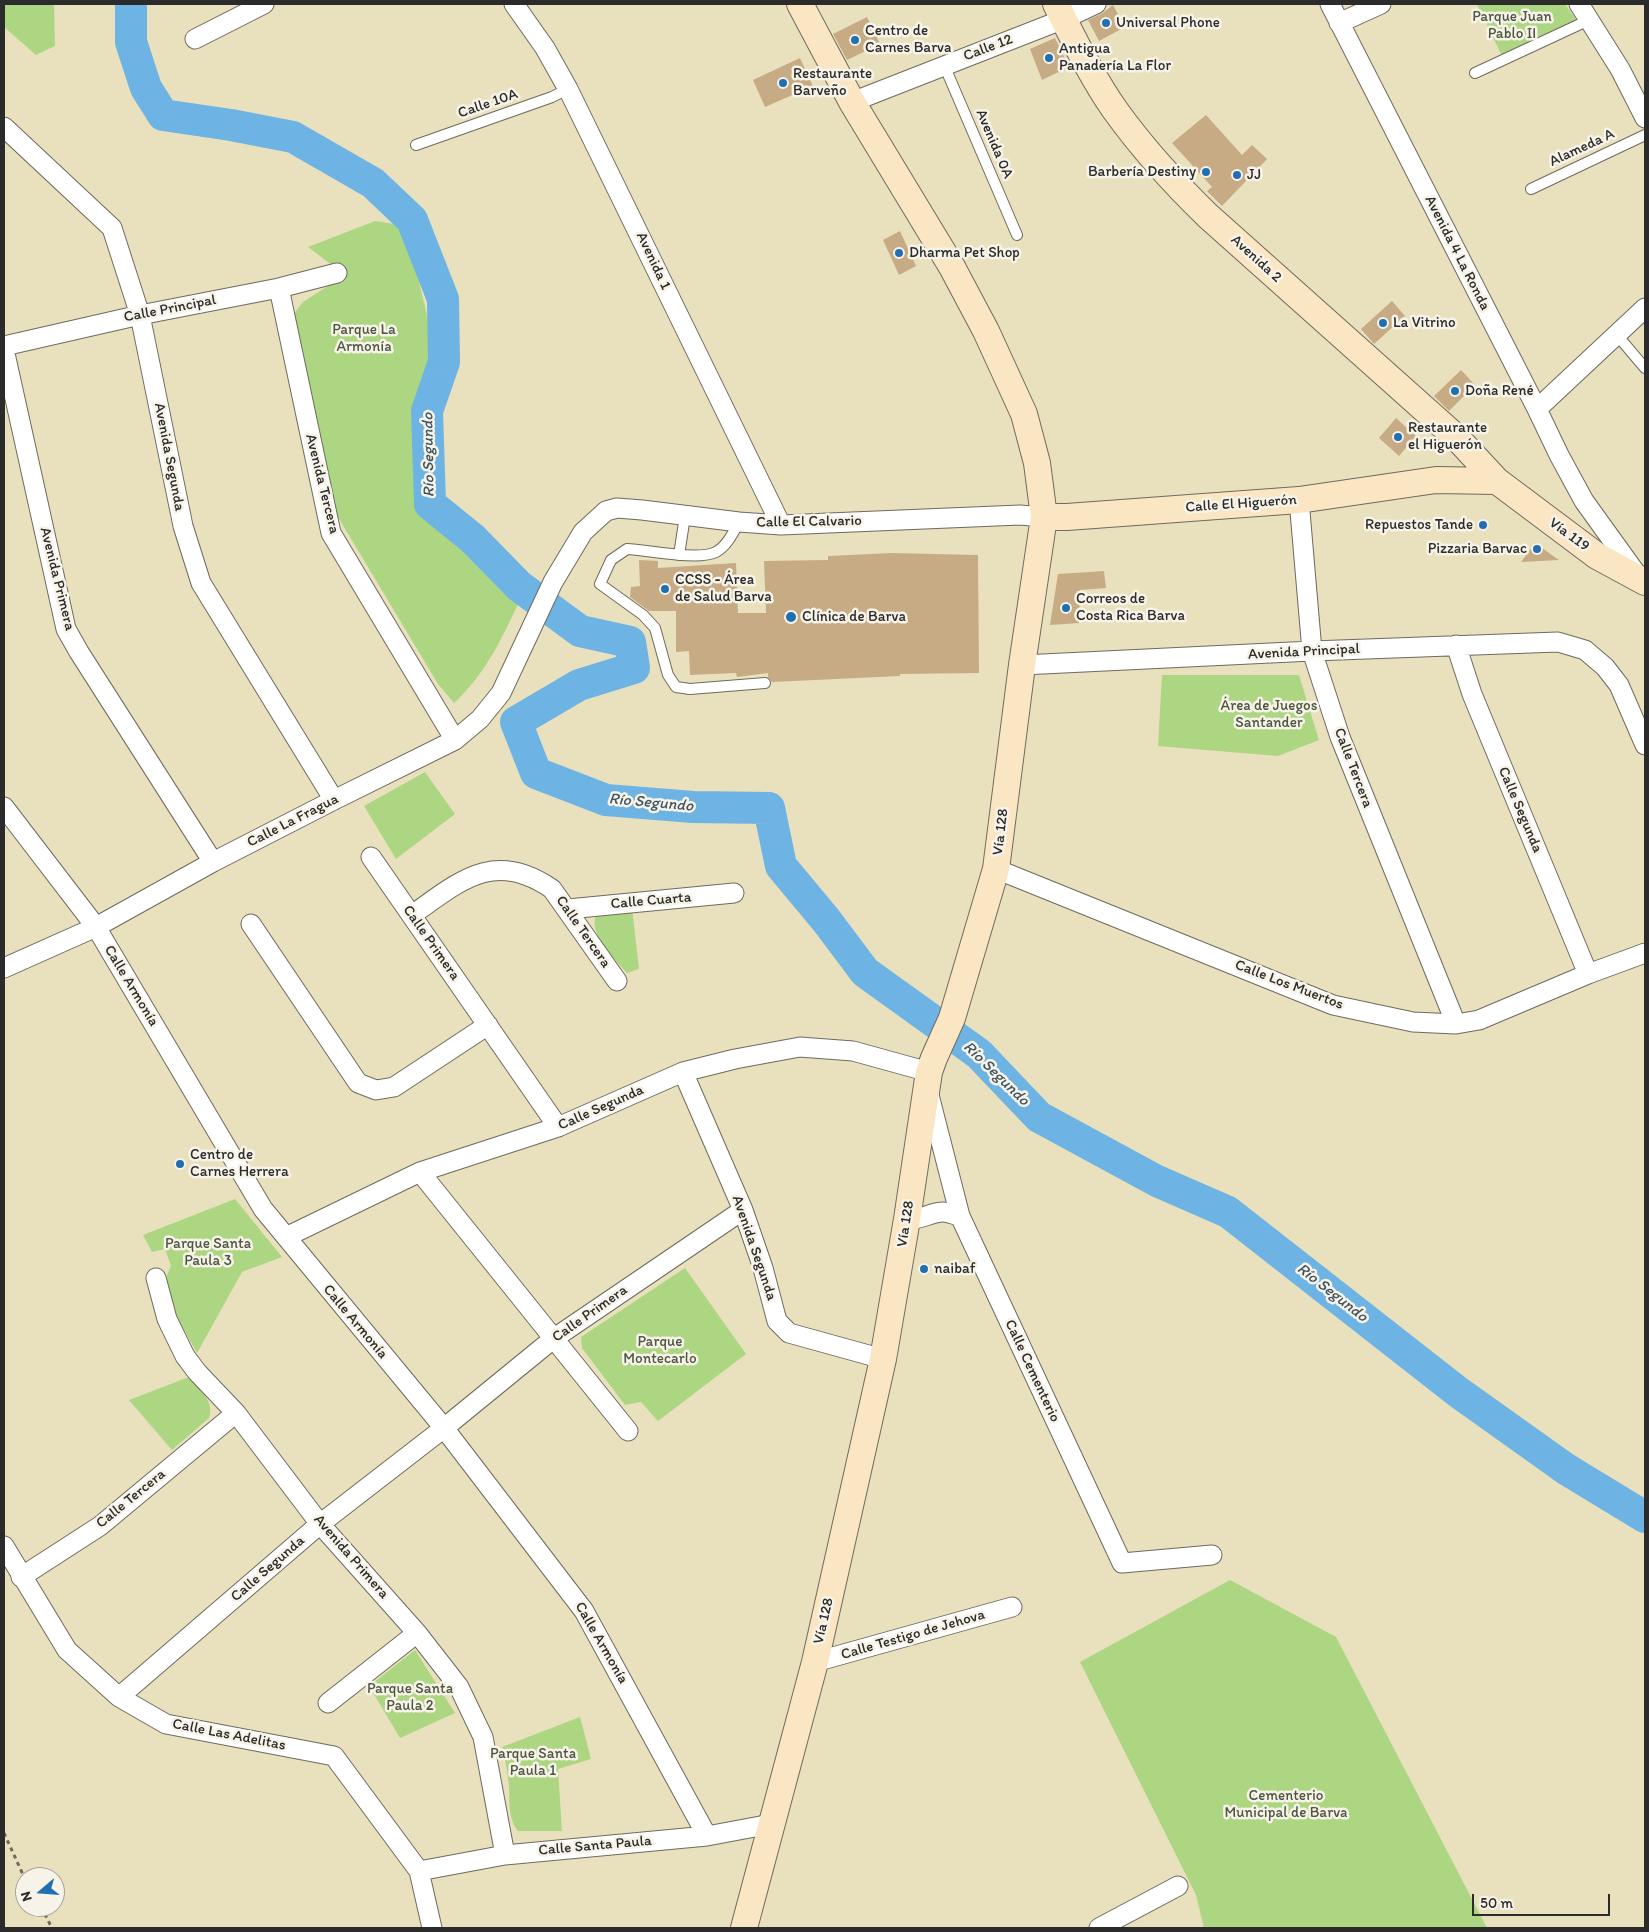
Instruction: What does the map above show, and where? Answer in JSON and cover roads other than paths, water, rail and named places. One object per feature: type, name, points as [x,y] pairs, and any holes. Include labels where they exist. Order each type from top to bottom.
[{"type":"main road","name":"Vía 128","points":[[744,1928],[815,1662],[882,1359],[908,1219],[930,1072],[952,1018],[996,869],[1022,665],[1044,517],[1037,462],[1024,414],[986,330],[952,267],[852,102],[800,4]]},
{"type":"main road","name":"Avenida 2","points":[[1060,11],[1082,55],[1114,108],[1141,146],[1169,178],[1208,216],[1458,439],[1497,481]]},
{"type":"main road","name":"Calle El Higuerón","points":[[1436,480],[1456,472],[1462,464],[1458,439]]},
{"type":"main road","name":"Calle El Higuerón","points":[[1044,517],[1299,500],[1436,480],[1497,481]]},
{"type":"main road","name":"Vía 119","points":[[1497,481],[1597,556],[1643,581]]},
{"type":"street","points":[[195,39],[264,4]]},
{"type":"street","name":"Avenida 1","points":[[514,4],[545,48],[568,89],[781,525]]},
{"type":"street","name":"Calle 12","points":[[852,102],[944,65],[1060,11],[1096,4]]},
{"type":"street","name":"Avenida 4 La Ronda","points":[[1330,4],[1537,409],[1559,456],[1584,501],[1643,581]]},
{"type":"street","points":[[1339,23],[1381,4]]},
{"type":"street","points":[[1578,4],[1620,69],[1645,118]]},
{"type":"street","name":"Avenida Segunda","points":[[4,127],[112,228],[140,314],[183,526],[201,583],[334,800]]},
{"type":"street","name":"Calle Principal","points":[[4,346],[140,314],[279,288],[337,273]]},
{"type":"street","name":"Avenida Tercera","points":[[279,288],[331,533],[456,740]]},
{"type":"street","points":[[1537,409],[1645,308]]},
{"type":"street","name":"Avenida Primera","points":[[4,350],[66,629],[214,862]]},
{"type":"street","name":"Calle Tercera","points":[[1299,500],[1312,651],[1340,738],[1456,1024]]},
{"type":"street","points":[[1562,531],[1582,517],[1584,501]]},
{"type":"street","name":"Calle El Calvario","points":[[533,623],[553,582],[583,532],[606,511],[617,508],[781,525],[1020,515],[1044,517]]},
{"type":"street","name":"Calle La Fragua","points":[[4,968],[96,927],[214,862],[456,740],[480,719],[501,693],[533,623]]},
{"type":"street","name":"Avenida Principal","points":[[1022,665],[1312,651],[1558,642],[1585,650],[1604,667],[1619,685],[1645,745]]},
{"type":"street","name":"Calle Segunda","points":[[1456,645],[1472,694],[1588,974]]},
{"type":"street","name":"Calle Armonía","points":[[4,807],[96,927],[263,1209],[444,1428],[584,1611],[707,1836]]},
{"type":"street","name":"Calle Primera","points":[[371,857],[558,1127]]},
{"type":"street","name":"Calle Los Muertos","points":[[996,869],[1333,1005],[1413,1022],[1456,1024],[1479,1020],[1588,974],[1645,953]]},
{"type":"street","name":"Calle Tercera","points":[[412,915],[459,882],[481,872],[502,870],[523,872],[552,889],[568,909],[617,981]]},
{"type":"street","name":"Calle Cuarta","points":[[568,909],[734,894]]},
{"type":"street","points":[[251,924],[358,1083],[376,1090],[394,1087],[488,1025]]},
{"type":"street","name":"Calle Segunda","points":[[286,1237],[420,1172],[558,1127],[683,1072],[735,1059],[800,1047],[853,1051],[930,1072]]},
{"type":"street","name":"Avenida Segunda","points":[[683,1072],[743,1210],[763,1268],[777,1321],[790,1333],[882,1359]]},
{"type":"street","name":"Calle Cementerio","points":[[930,1072],[960,1216],[1122,1563],[1212,1555]]},
{"type":"street","points":[[420,1172],[628,1431]]},
{"type":"street","name":"Calle Primera","points":[[444,1428],[553,1339],[743,1210]]},
{"type":"street","points":[[908,1219],[913,1220],[943,1212],[960,1216]]},
{"type":"street","name":"Avenida Primera","points":[[156,1278],[167,1319],[185,1356],[196,1372],[236,1413],[320,1524],[417,1633],[459,1686],[483,1737],[505,1855]]},
{"type":"street","name":"Calle Tercera","points":[[21,1577],[100,1526],[236,1413]]},
{"type":"street","name":"Calle Segunda","points":[[119,1697],[320,1524],[444,1428]]},
{"type":"street","name":"Calle Las Adelitas","points":[[4,1546],[21,1577],[67,1650],[119,1697],[166,1724],[334,1756],[419,1871],[432,1928]]},
{"type":"street","name":"Calle Testigo de Jehova","points":[[815,1662],[1012,1607]]},
{"type":"street","points":[[328,1702],[417,1633]]},
{"type":"street","name":"Calle Santa Paula","points":[[419,1871],[505,1855],[707,1836],[771,1824]]},
{"type":"street","points":[[1099,1928],[1178,1886]]},
{"type":"lane","points":[[1475,73],[1589,20]]},
{"type":"lane","name":"Avenida 0A","points":[[944,65],[1017,234]]},
{"type":"lane","name":"Calle 10A","points":[[416,145],[552,97],[568,89]]},
{"type":"lane","name":"Alameda A","points":[[1531,189],[1645,135]]},
{"type":"lane","points":[[1617,334],[1645,368]]},
{"type":"lane","points":[[678,555],[685,516]]},
{"type":"lane","points":[[740,522],[727,543],[717,552],[708,555],[678,555],[627,549],[611,560],[600,584],[643,615],[655,628],[668,675],[676,687],[690,689],[765,683]]},
{"type":"waterway","name":"Río Segundo","points":[[131,4],[131,42],[146,88],[163,115],[293,137],[373,183],[412,220],[443,299],[444,362],[427,411],[430,504],[473,539],[519,586],[580,631],[630,642],[634,668],[579,685],[516,722],[536,773],[606,800],[693,807],[769,808],[781,866],[826,920],[865,972],[979,1054],[1039,1117],[1157,1181],[1228,1212],[1458,1392],[1566,1469],[1645,1517]]},
{"type":"place","name":"Universal Phone","points":[[1106,23]]},
{"type":"place","name":"Centro de Carnes Barva","points":[[855,40]]},
{"type":"place","name":"Antigua Panadería La Flor","points":[[1049,58]]},
{"type":"place","name":"Restaurante Barveño","points":[[783,83]]},
{"type":"place","name":"Barbería Destiny","points":[[1206,172]]},
{"type":"place","name":"JJ","points":[[1237,175]]},
{"type":"place","name":"Dharma Pet Shop","points":[[899,253]]},
{"type":"place","name":"La Vitrino","points":[[1383,323]]},
{"type":"place","name":"Doña René","points":[[1455,391]]},
{"type":"place","name":"Restaurante el Higuerón","points":[[1398,437]]},
{"type":"place","name":"Repuestos Tande","points":[[1483,525]]},
{"type":"place","name":"Pizzaria Barvac","points":[[1537,549]]},
{"type":"place","name":"CCSS - Área de Salud Barva","points":[[665,589]]},
{"type":"place","name":"Correos de Costa Rica Barva","points":[[1066,608]]},
{"type":"place","name":"Clínica de Barva","points":[[791,617]]},
{"type":"place","name":"Centro de Carnes Herrera","points":[[180,1164]]},
{"type":"place","name":"naibaf","points":[[924,1269]]},
{"type":"park label","name":"Parque Juan Pablo II","points":[[1512,26]]},
{"type":"park label","name":"Parque La Armonía","points":[[364,338]]},
{"type":"park label","name":"Área de Juegos Santander","points":[[1269,714]]},
{"type":"park label","name":"Parque Santa Paula 3","points":[[208,1252]]},
{"type":"park label","name":"Parque Montecarlo","points":[[660,1350]]},
{"type":"park label","name":"Parque Santa Paula 2","points":[[410,1698]]},
{"type":"park label","name":"Parque Santa Paula 1","points":[[533,1762]]},
{"type":"park label","name":"Cementerio Municipal de Barva","points":[[1286,1804]]}]
